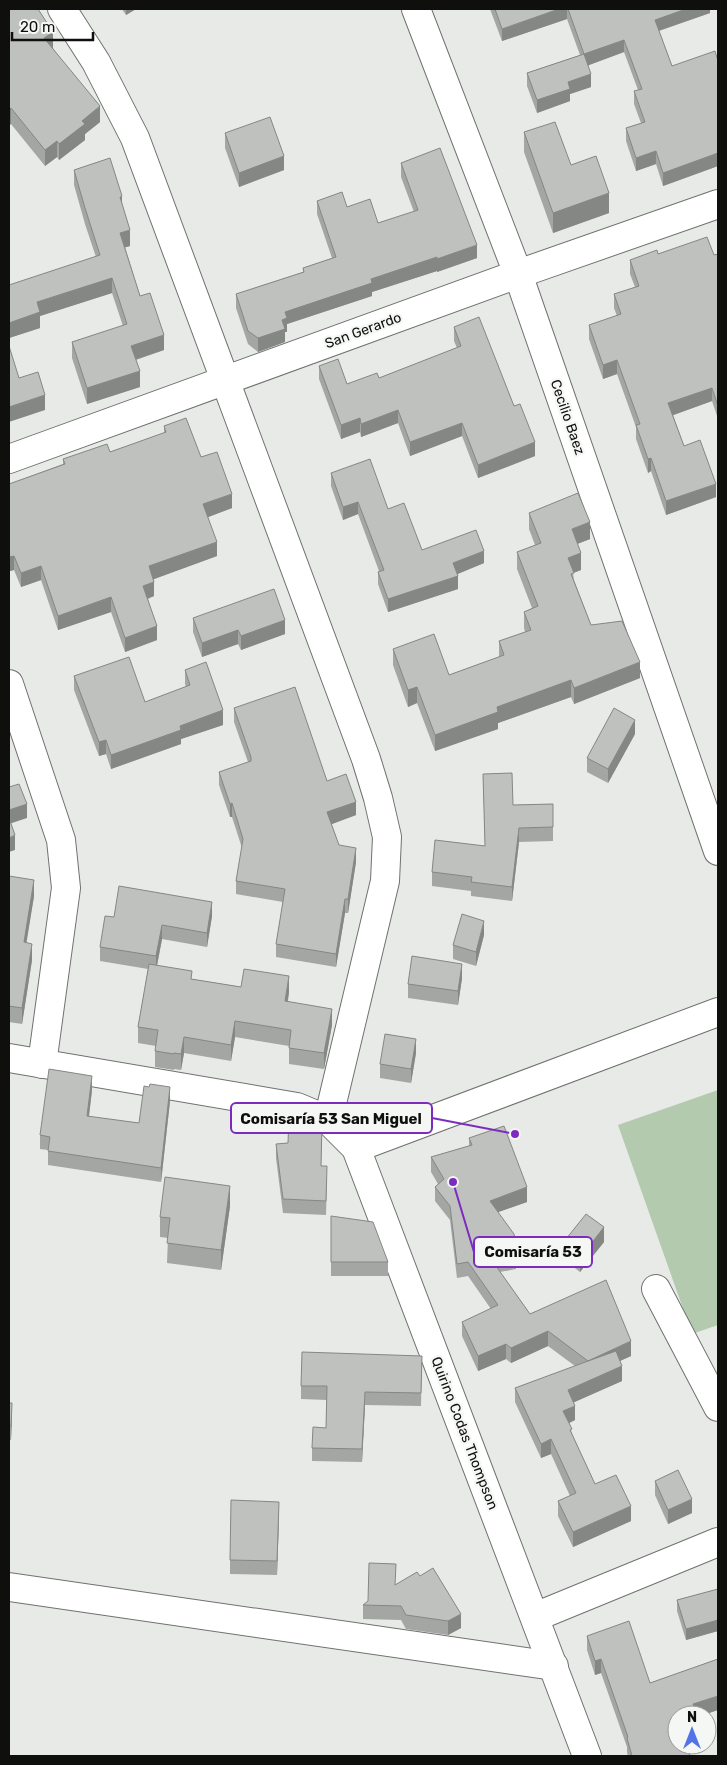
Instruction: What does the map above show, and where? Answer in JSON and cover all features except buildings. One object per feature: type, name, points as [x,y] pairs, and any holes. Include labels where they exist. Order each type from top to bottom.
[{"type":"street","points":[[9,1058],[297,1107],[328,1120],[385,881],[387,837],[366,759],[226,380],[136,138],[96,62],[62,9]]},
{"type":"street","name":"Cecilio Baez","points":[[416,9],[518,274],[716,835]]},
{"type":"street","name":"San Gerardo","points":[[9,459],[518,274],[718,204]]},
{"type":"street","points":[[9,684],[61,840],[66,888],[42,1064]]},
{"type":"street","points":[[356,1148],[718,1012]]},
{"type":"street","name":"Quirino Codas Thompson","points":[[328,1120],[356,1148],[587,1756]]},
{"type":"street","points":[[656,1288],[718,1407]]},
{"type":"street","points":[[535,1617],[718,1542]]},
{"type":"street","points":[[9,1587],[554,1666]]},
{"type":"green space","points":[[718,1090],[718,1325],[692,1334],[618,1125]]},
{"type":"place","name":"Comisaría 53 San Miguel","points":[[515,1134]]},
{"type":"place","name":"Comisaría 53","points":[[453,1182]]}]
